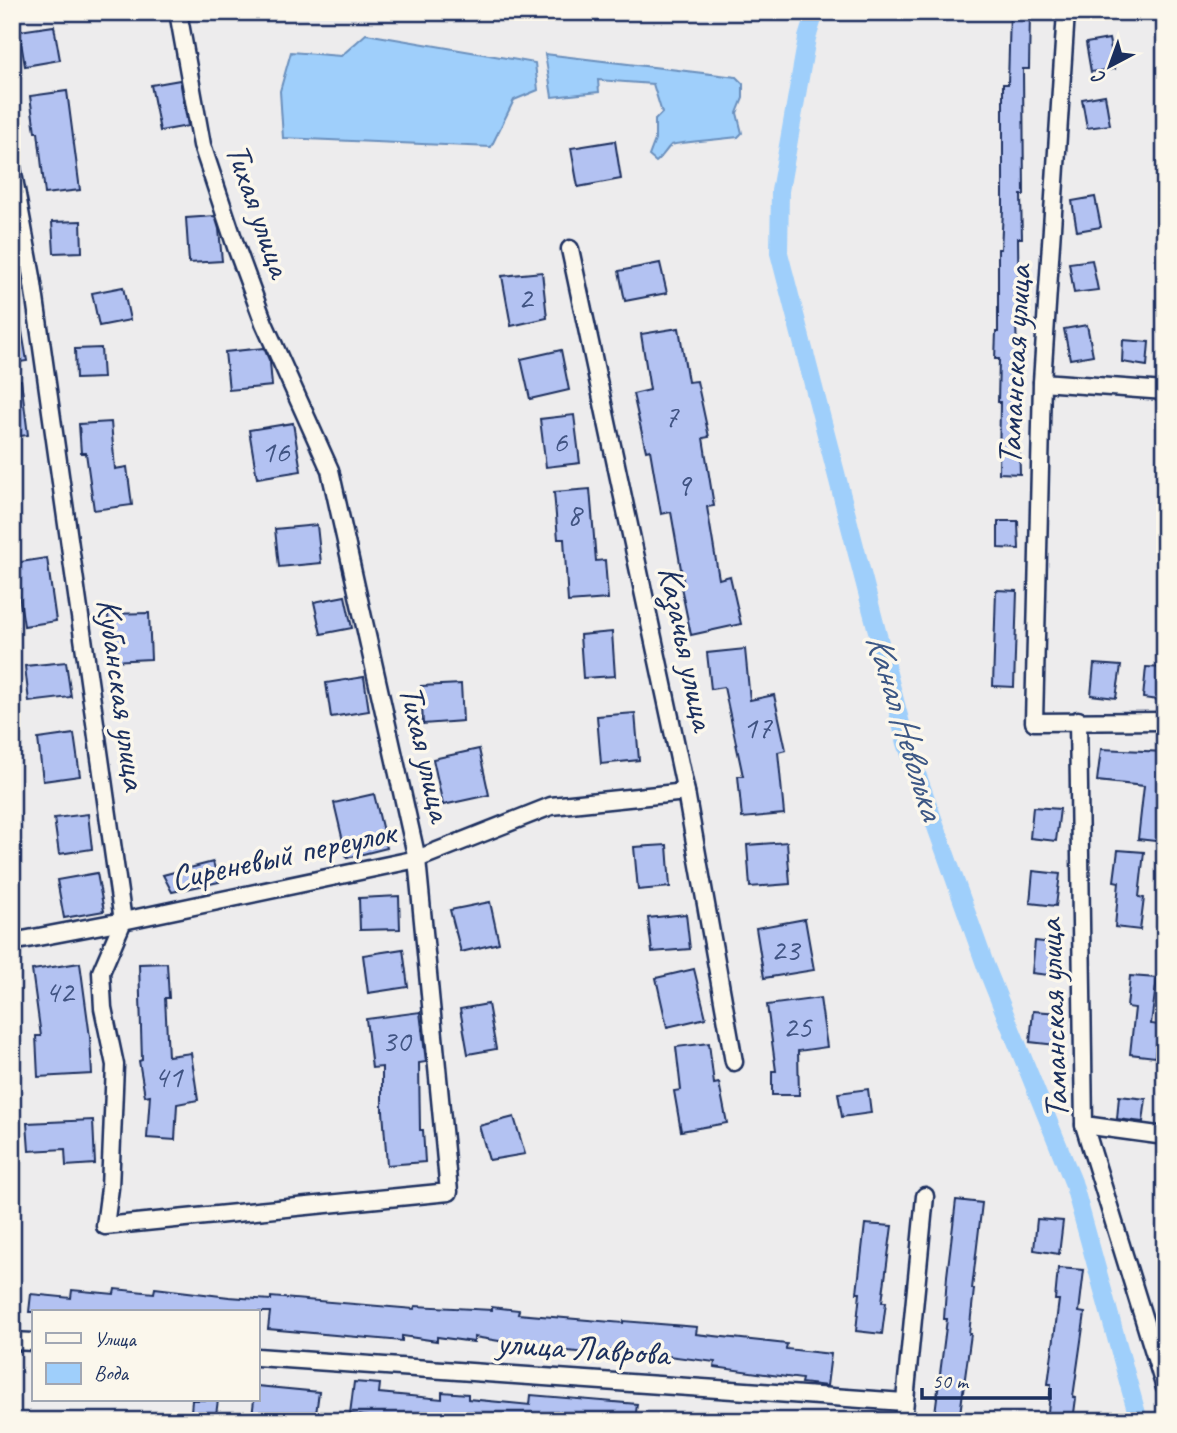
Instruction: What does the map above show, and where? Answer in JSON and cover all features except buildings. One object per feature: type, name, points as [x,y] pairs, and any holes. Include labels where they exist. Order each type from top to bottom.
[{"type":"street","name":"Тихая улица","points":[[123,921],[101,972],[103,1008],[115,1065],[110,1188],[105,1226],[449,1192],[417,859],[330,470],[264,323],[202,145],[178,12]]},
{"type":"street","name":"Таманская улица","points":[[1066,12],[1042,382],[1034,722],[1078,720],[1084,1125],[1165,1388]]},
{"type":"street","name":"Кубанская улица","points":[[12,168],[32,277],[123,921]]},
{"type":"street","name":"Казачья улица","points":[[570,250],[686,792],[734,1062]]},
{"type":"street","points":[[1042,382],[1165,391]]},
{"type":"street","points":[[1078,720],[1165,721]]},
{"type":"street","name":"Сиреневый переулок","points":[[12,942],[417,859],[551,806],[686,792]]},
{"type":"street","points":[[1084,1125],[1165,1136]]},
{"type":"street","points":[[902,1421],[925,1196]]},
{"type":"street","points":[[12,1340],[32,1342]]},
{"type":"street","name":"улица Лаврова","points":[[259,1357],[904,1402]]},
{"type":"water","points":[[366,34],[535,63],[538,90],[514,100],[491,147],[283,138],[280,91],[291,52],[341,56]]},
{"type":"water","points":[[545,54],[736,77],[743,84],[743,98],[737,113],[742,133],[738,137],[671,145],[656,162],[649,156],[655,140],[655,120],[662,113],[653,84],[598,80],[599,92],[552,97]]},
{"type":"waterway","name":"Канал Неволька","points":[[815,12],[807,38],[780,191],[779,253],[906,743],[986,967],[1073,1182],[1139,1421]]}]
